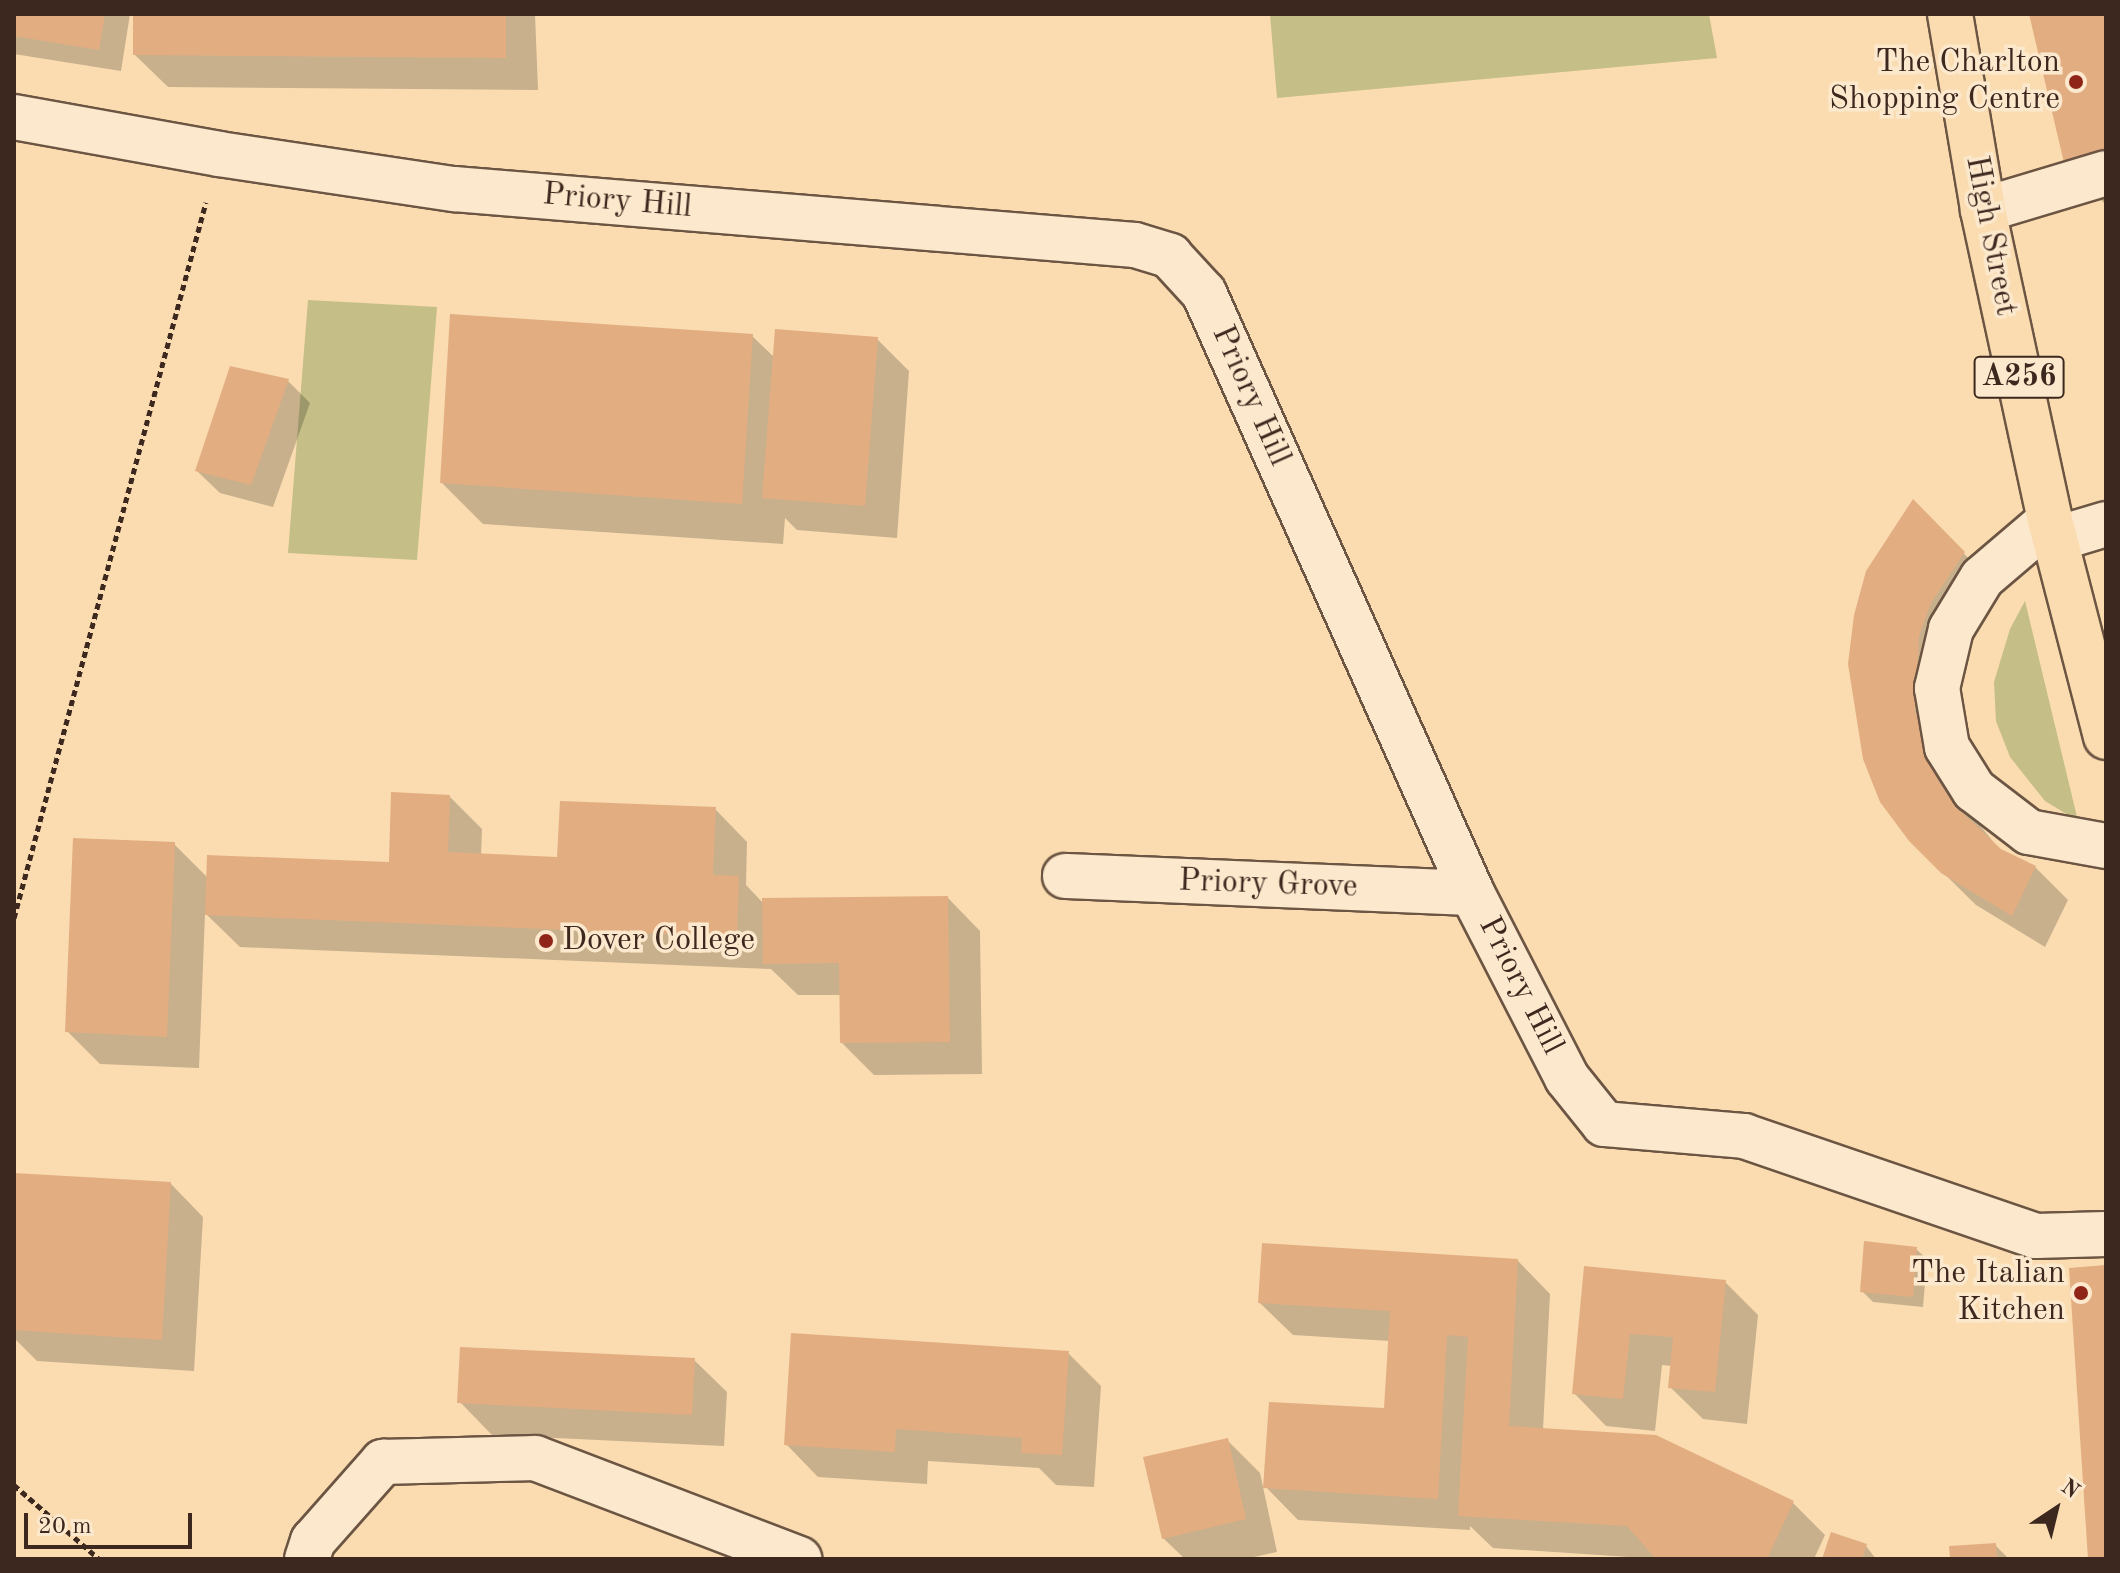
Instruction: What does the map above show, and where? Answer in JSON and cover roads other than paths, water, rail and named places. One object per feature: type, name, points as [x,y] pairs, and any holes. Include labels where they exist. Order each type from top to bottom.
[{"type":"main road","name":"High Street","points":[[1950,14],[1983,210],[2053,529],[2106,737]]},
{"type":"street","name":"Priory Hill","points":[[14,117],[219,154],[454,189],[1135,245],[1170,256],[1204,293],[1472,893],[1567,1078],[1604,1124],[1744,1136],[2036,1236],[2106,1234]]},
{"type":"street","points":[[1983,210],[2106,173]]},
{"type":"street","points":[[2106,524],[2053,529],[1982,578],[1951,629],[1937,688],[1947,747],[1974,790],[2029,832],[2106,846]]},
{"type":"street","name":"Priory Grove","points":[[1065,876],[1472,893]]},
{"type":"street","points":[[307,1559],[313,1541],[383,1462],[535,1458],[799,1559]]},
{"type":"place","name":"The Charlton Shopping Centre","points":[[2076,82]]},
{"type":"place","name":"Dover College","points":[[546,941]]},
{"type":"place","name":"The Italian Kitchen","points":[[2081,1293]]}]
